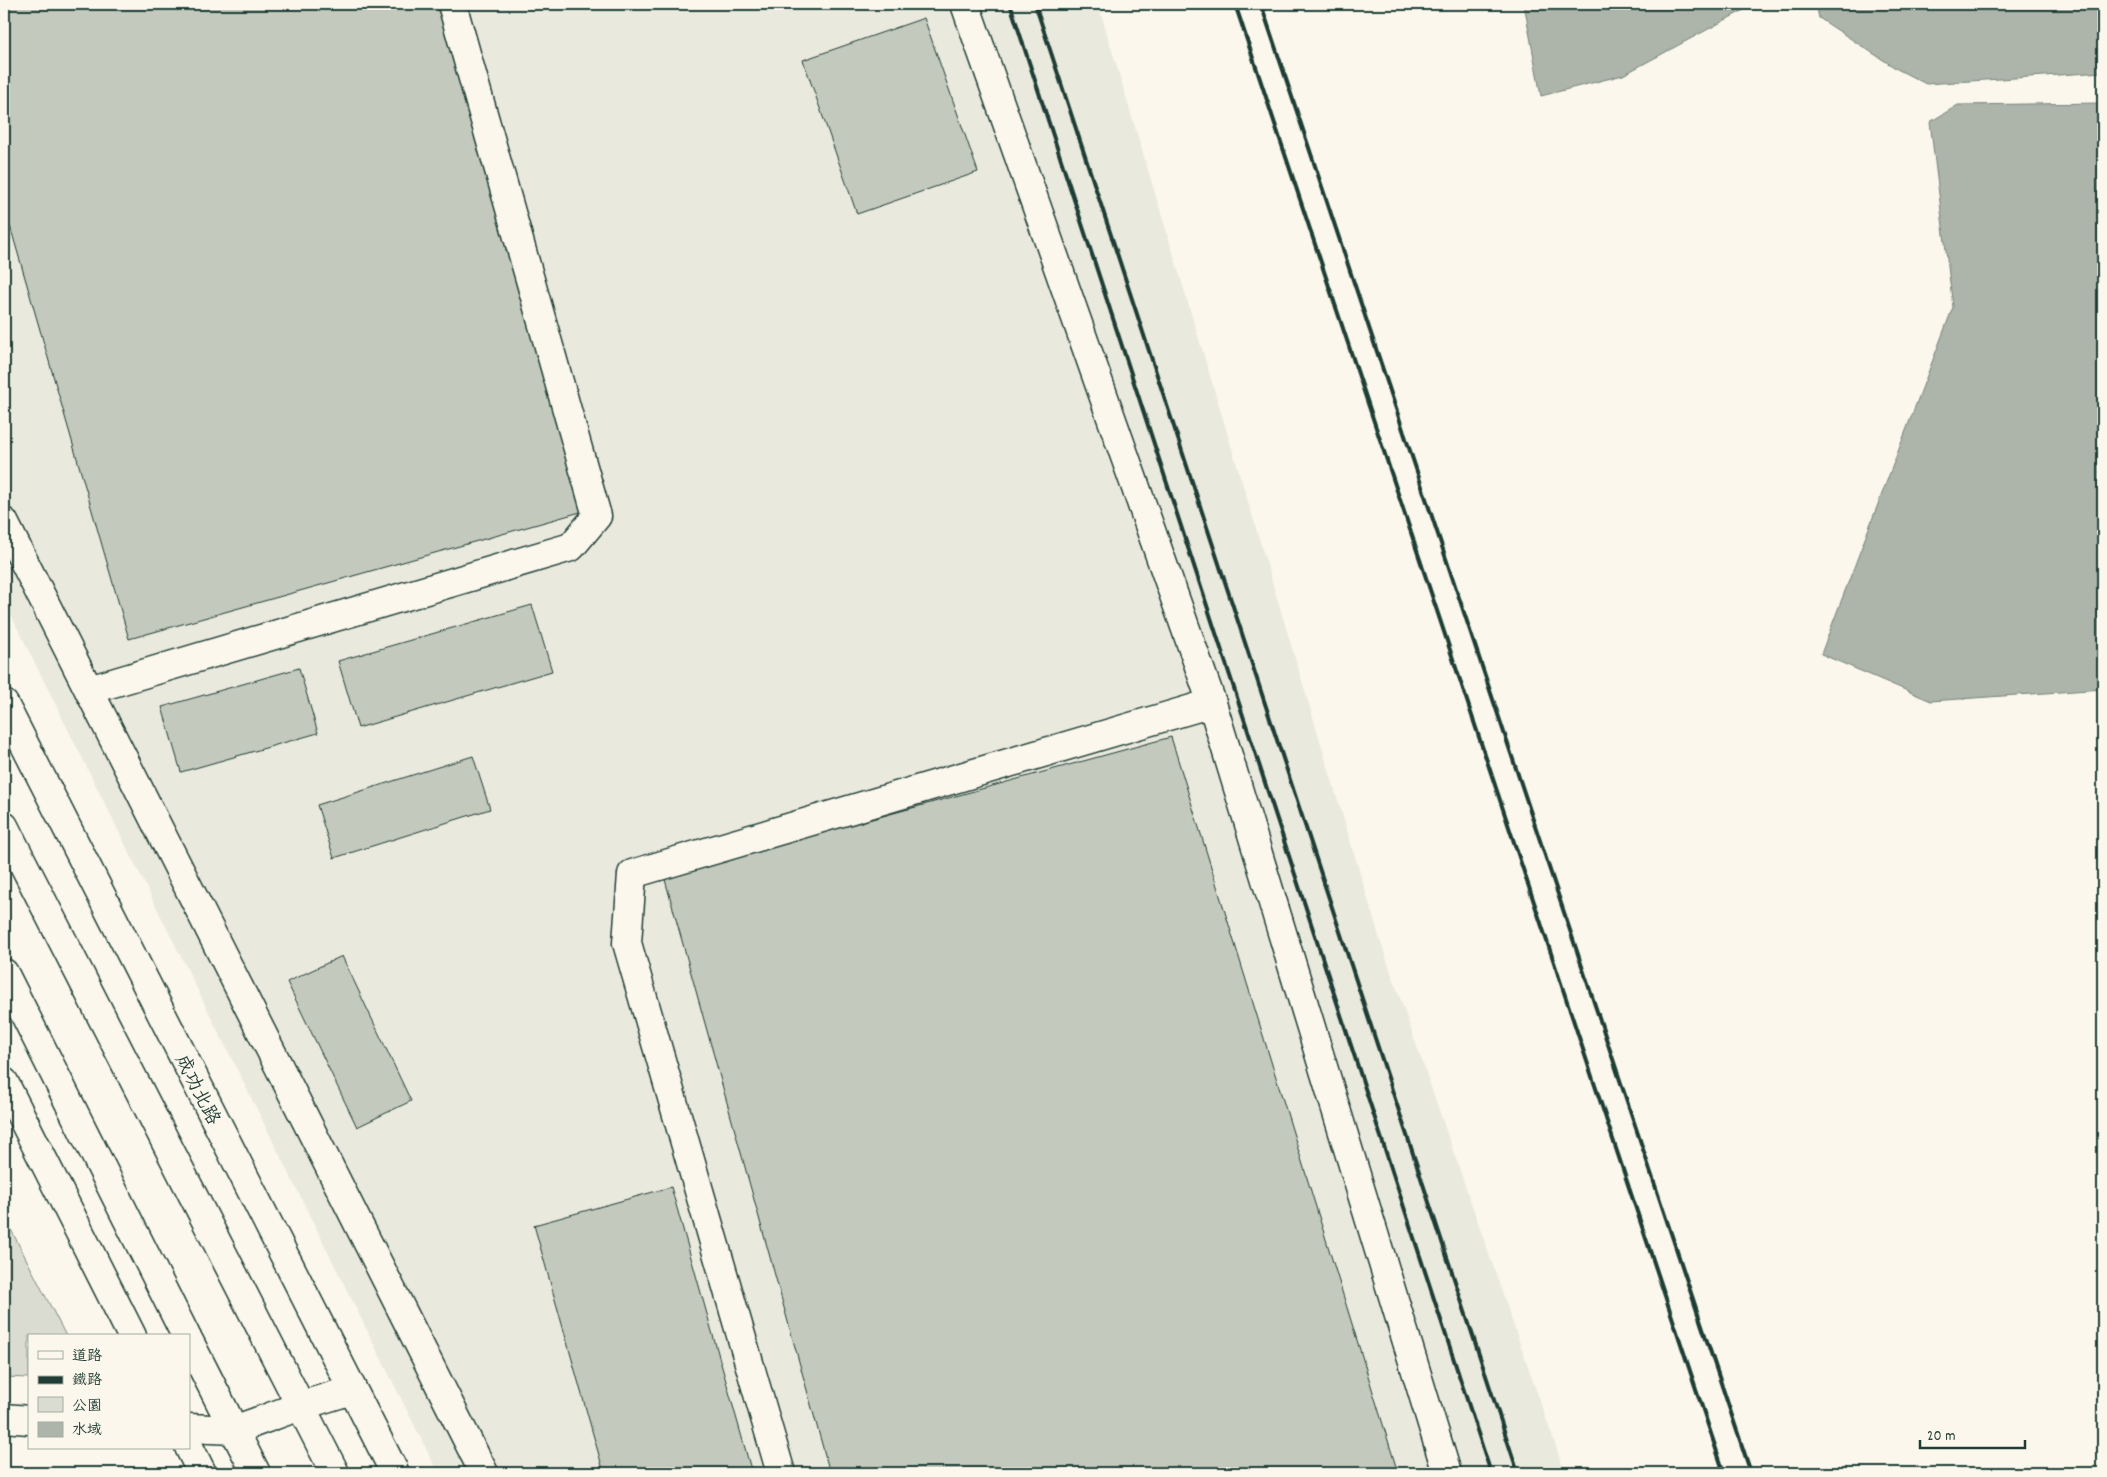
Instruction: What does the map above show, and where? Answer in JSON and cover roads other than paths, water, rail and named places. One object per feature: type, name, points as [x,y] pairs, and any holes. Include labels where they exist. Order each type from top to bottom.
[{"type":"main road","points":[[89,690],[571,547],[597,516],[452,4]]},
{"type":"main road","points":[[965,4],[1212,703],[1447,1473]]},
{"type":"main road","points":[[4,522],[484,1473]]},
{"type":"main road","points":[[781,1473],[627,943],[632,874],[1212,703]]},
{"type":"main road","name":"成功北路","points":[[4,704],[395,1473]]},
{"type":"main road","points":[[4,826],[335,1473]]},
{"type":"main road","points":[[4,973],[185,1334]]},
{"type":"main road","points":[[4,1082],[131,1334]]},
{"type":"main road","points":[[190,1343],[256,1473]]},
{"type":"main road","points":[[190,1428],[234,1430],[300,1406],[352,1390]]},
{"type":"main road","points":[[4,1418],[28,1420]]},
{"type":"main road","points":[[190,1449],[202,1473]]},
{"type":"water","points":[[1524,4],[1755,4],[1623,75],[1541,96]]},
{"type":"water","points":[[1816,4],[2103,4],[2103,72],[1926,84],[1897,69],[1819,18]]},
{"type":"water","points":[[2103,103],[2103,689],[1931,701],[1821,654],[1953,307],[1930,122],[1958,105]]},
{"type":"railway","points":[[1010,4],[1491,1473]]},
{"type":"railway","points":[[1035,4],[1518,1473]]},
{"type":"railway","points":[[1235,4],[1724,1473]]},
{"type":"railway","points":[[1261,4],[1751,1473]]}]
